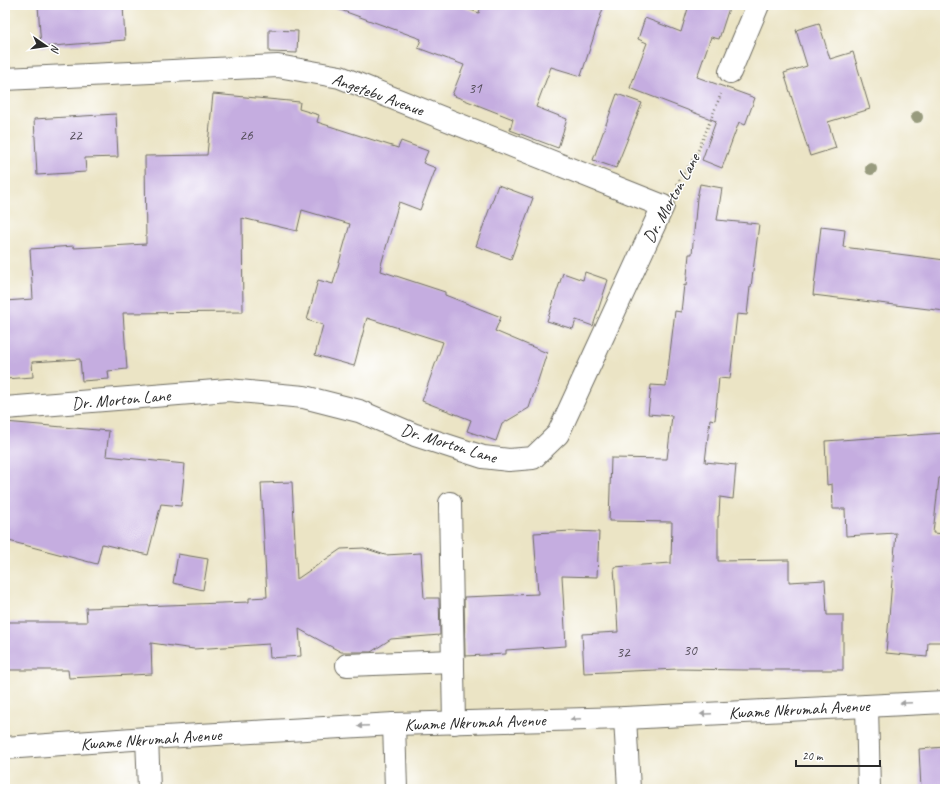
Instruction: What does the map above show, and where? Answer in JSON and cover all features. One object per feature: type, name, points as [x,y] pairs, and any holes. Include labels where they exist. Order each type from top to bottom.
[{"type":"street","points":[[730,72],[758,5]]},
{"type":"street","name":"Angetebu Avenue","points":[[5,79],[278,66],[340,77],[663,206]]},
{"type":"street","name":"Dr. Morton Lane","points":[[5,408],[228,390],[304,397],[359,411],[415,435],[483,457],[509,460],[533,458],[558,434],[663,206]]},
{"type":"street","points":[[450,503],[454,723]]},
{"type":"street","points":[[347,665],[453,661]]},
{"type":"street","name":"Kwame Nkrumah Avenue","points":[[5,748],[147,738],[394,724],[625,718],[945,702]]},
{"type":"street","points":[[867,706],[869,789]]},
{"type":"street","points":[[625,718],[629,789]]},
{"type":"street","points":[[394,724],[396,789]]},
{"type":"street","points":[[147,738],[149,789]]},
{"type":"path","name":"Dr. Morton Lane","points":[[663,206],[698,151],[730,72]]},
{"type":"building","points":[[38,5],[123,5],[125,40],[41,47]]},
{"type":"building","points":[[335,5],[457,5],[479,13],[481,5],[604,5],[581,76],[551,67],[536,107],[567,119],[558,148],[510,130],[513,119],[452,95],[464,65],[418,48],[421,39],[335,8]]},
{"type":"building","points":[[689,5],[730,5],[719,39],[711,37],[697,77],[755,98],[745,125],[739,122],[722,168],[702,160],[716,121],[630,88],[647,43],[638,39],[645,18],[681,32]]},
{"type":"building","points":[[819,23],[830,59],[853,52],[870,109],[828,122],[836,148],[810,156],[784,73],[807,66],[796,30]]},
{"type":"building","points":[[269,30],[298,31],[297,53],[269,52]]},
{"type":"building","points":[[213,94],[300,102],[299,109],[319,115],[317,122],[398,148],[401,141],[428,151],[423,163],[436,168],[420,210],[399,202],[381,265],[381,271],[445,292],[445,295],[501,317],[495,331],[547,353],[529,408],[502,424],[496,441],[467,431],[471,420],[422,401],[443,342],[367,318],[354,366],[315,355],[323,325],[307,320],[318,280],[333,284],[350,224],[302,210],[297,231],[242,218],[243,312],[123,313],[127,369],[108,371],[109,379],[82,381],[80,359],[32,362],[33,377],[5,379],[5,301],[33,299],[30,249],[146,244],[145,156],[207,155]]},
{"type":"building","points":[[617,94],[642,103],[616,168],[593,160]]},
{"type":"building","points":[[116,114],[118,157],[85,158],[86,172],[37,175],[34,119]]},
{"type":"building","points":[[700,184],[722,188],[717,220],[759,224],[747,315],[737,314],[730,379],[719,378],[715,420],[710,419],[705,462],[736,465],[733,499],[720,497],[718,516],[718,561],[789,560],[789,582],[825,580],[827,615],[843,615],[843,670],[679,669],[584,673],[582,634],[618,632],[614,567],[671,563],[672,522],[609,521],[611,458],[667,459],[672,416],[648,414],[651,385],[666,386],[675,311],[681,312],[684,285],[686,286],[689,254],[692,254],[697,198]]},
{"type":"building","points":[[498,185],[533,198],[511,259],[476,246]]},
{"type":"building","points":[[821,227],[845,230],[843,247],[945,260],[945,311],[813,295]]},
{"type":"building","points":[[585,272],[608,280],[593,326],[576,320],[573,329],[547,321],[563,273],[583,280]]},
{"type":"building","points":[[5,422],[109,431],[106,456],[185,464],[181,506],[161,504],[148,555],[102,544],[97,564],[5,540]]},
{"type":"building","points":[[945,433],[945,477],[939,478],[933,533],[945,534],[945,642],[928,642],[927,657],[886,653],[896,533],[846,536],[845,509],[833,509],[832,484],[827,485],[825,441]]},
{"type":"building","points":[[292,482],[297,579],[341,549],[364,548],[385,555],[421,553],[424,598],[439,598],[440,635],[391,639],[371,652],[341,652],[299,629],[301,656],[270,658],[269,644],[194,649],[151,643],[152,674],[69,678],[68,670],[5,670],[5,622],[87,622],[86,608],[249,602],[249,598],[267,597],[261,483]]},
{"type":"building","points":[[572,531],[599,532],[597,577],[562,576],[566,646],[506,650],[506,654],[465,656],[464,597],[538,594],[534,533]]},
{"type":"building","points":[[178,554],[208,559],[203,590],[173,583]]},
{"type":"building","points":[[945,747],[945,789],[921,789],[919,749]]}]
